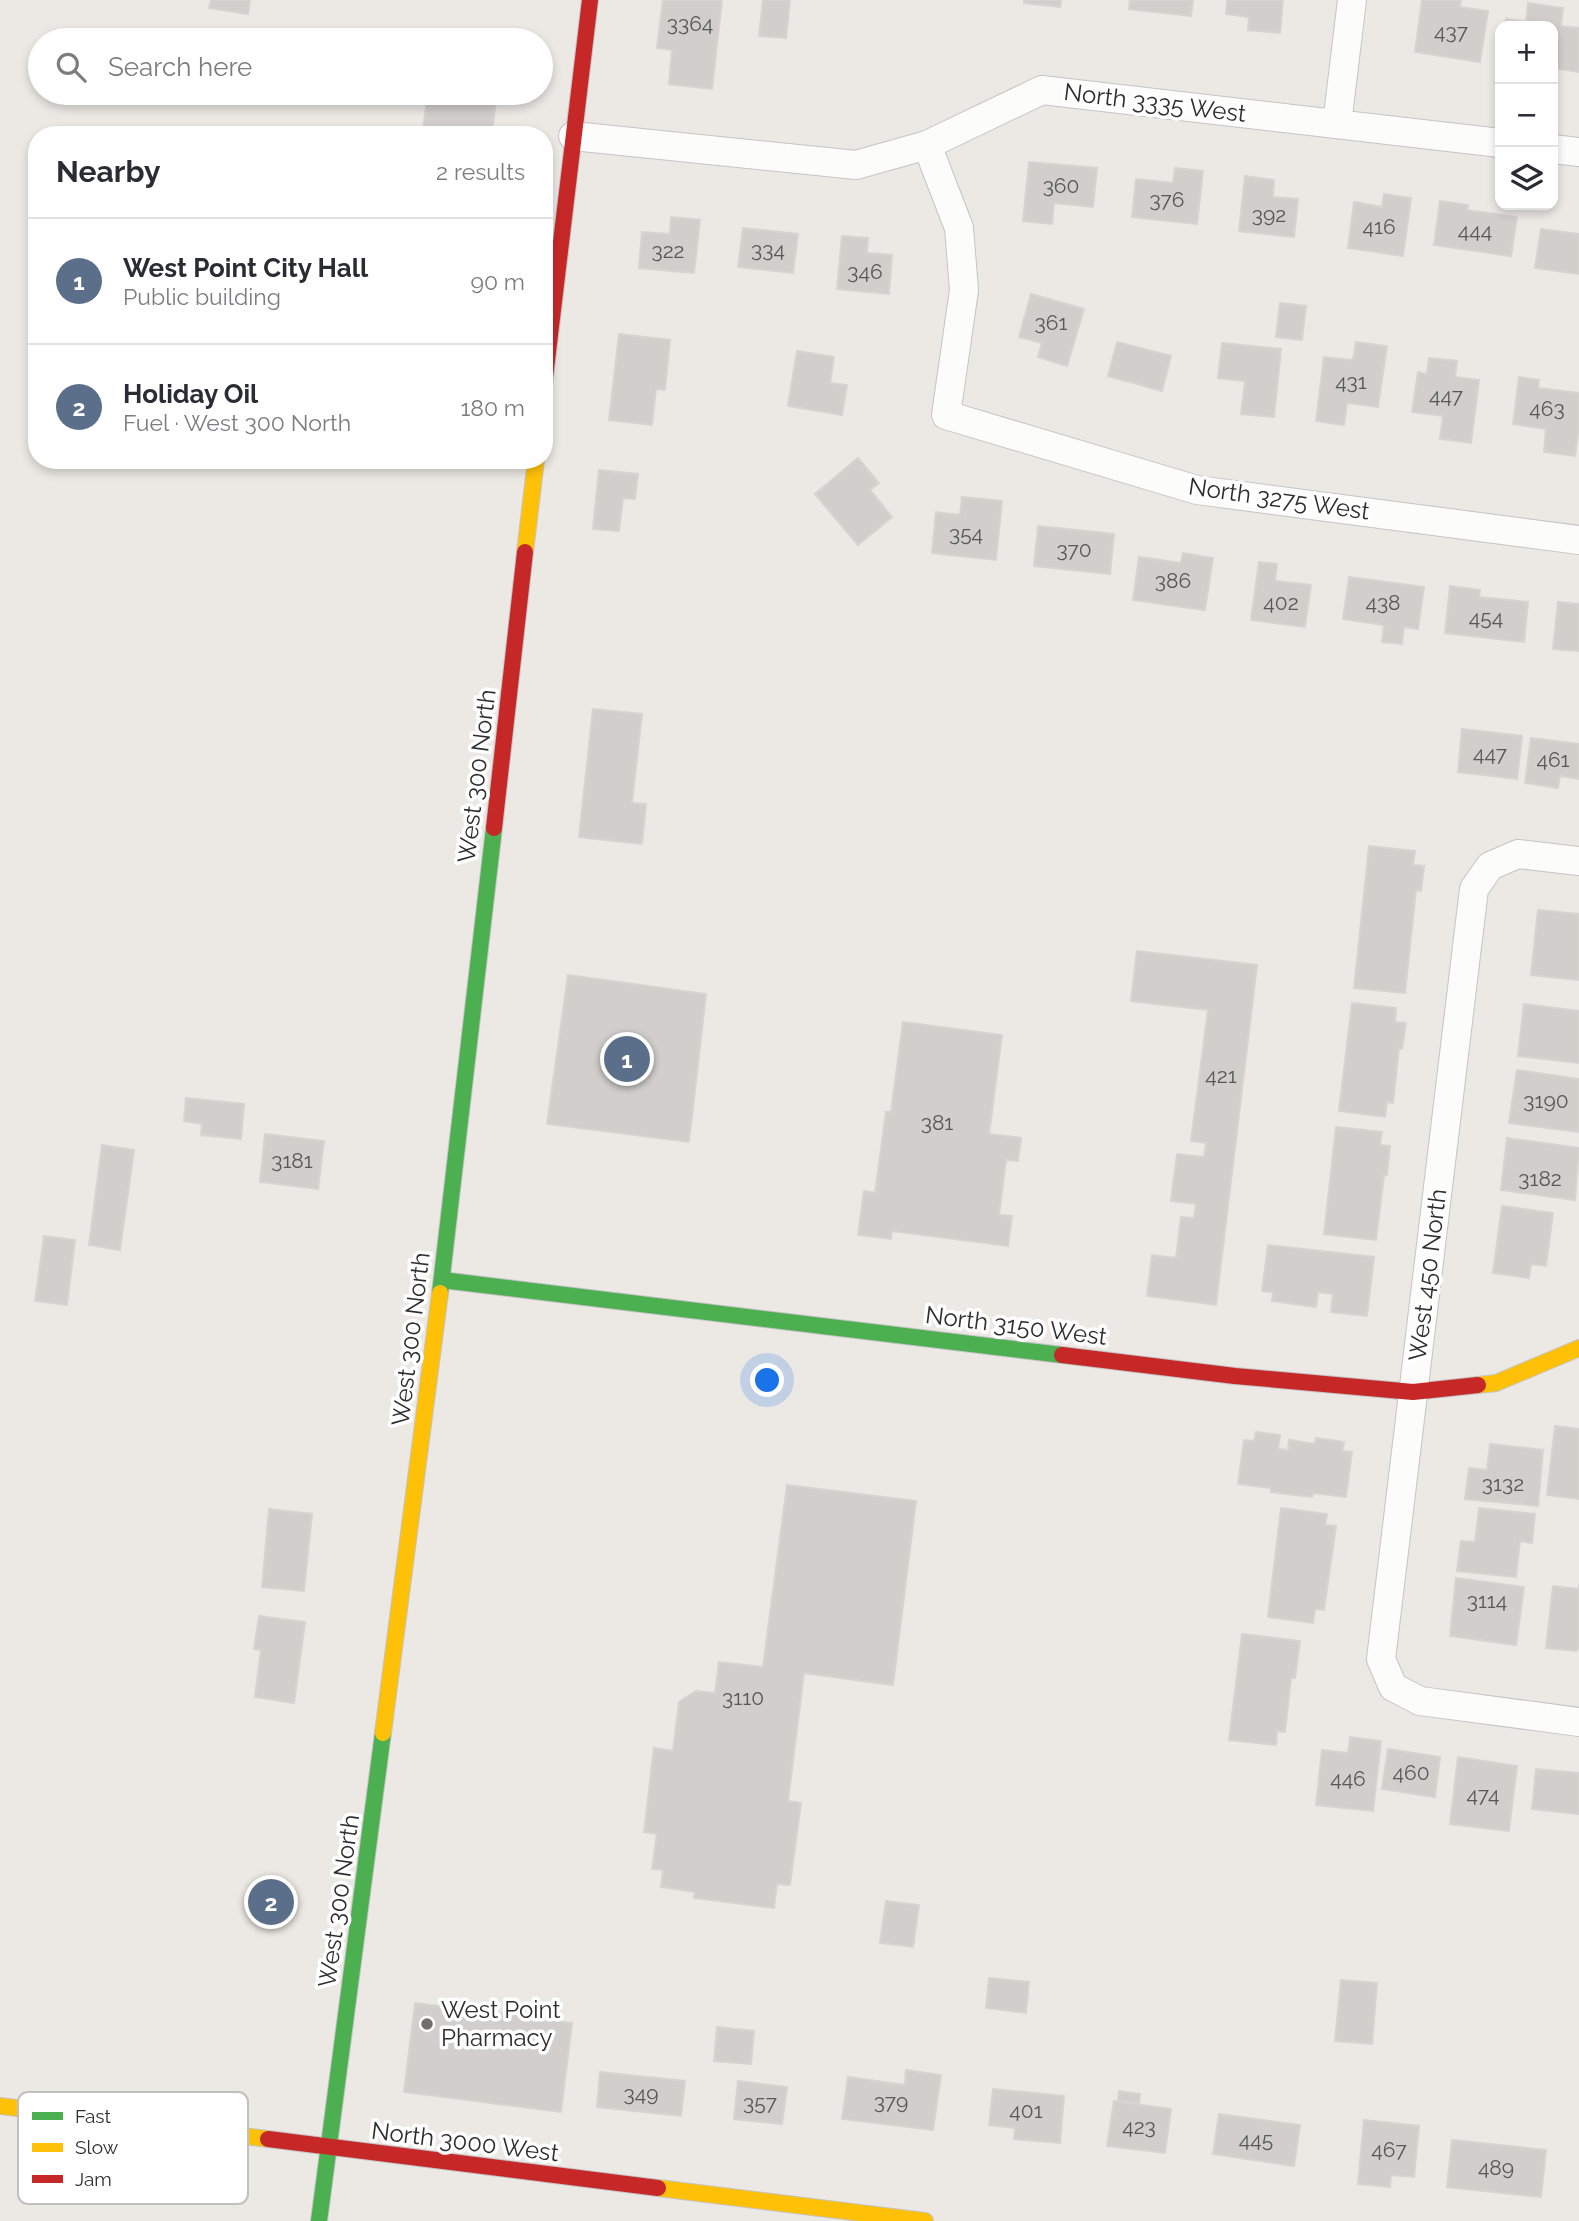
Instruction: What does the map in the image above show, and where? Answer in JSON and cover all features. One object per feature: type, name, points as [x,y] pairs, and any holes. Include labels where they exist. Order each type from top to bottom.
[{"type":"main road","points":[[553,308],[590,0]]},
{"type":"main road","name":"West 300 North","points":[[319,2221],[442,1280],[535,469]]},
{"type":"main road","name":"North 3150 West","points":[[442,1280],[1235,1376],[1413,1392],[1496,1383],[1579,1348]]},
{"type":"main road","name":"North 3000 West","points":[[0,2106],[18,2108]]},
{"type":"main road","name":"North 3000 West","points":[[248,2137],[925,2221]]},
{"type":"street","points":[[1337,124],[1352,0]]},
{"type":"street","name":"North 3335 West","points":[[573,136],[856,165],[928,145],[1042,90],[1495,142]]},
{"type":"street","name":"North 3275 West","points":[[928,145],[959,228],[964,290],[947,415],[1196,491],[1579,540]]},
{"type":"street","points":[[1558,150],[1579,152]]},
{"type":"street","name":"West 450 North","points":[[1579,861],[1518,854],[1490,866],[1474,889],[1381,1659],[1393,1687],[1420,1701],[1579,1722]]},
{"type":"building","points":[[211,0],[250,0],[248,14],[209,8]]},
{"type":"building","points":[[663,0],[722,0],[712,89],[669,84],[672,50],[657,48]]},
{"type":"building","points":[[763,0],[790,0],[786,38],[759,36]]},
{"type":"building","points":[[1024,0],[1061,0],[1060,7],[1024,3]]},
{"type":"building","points":[[1130,0],[1193,0],[1191,16],[1129,9]]},
{"type":"building","points":[[1227,0],[1283,0],[1280,33],[1248,30],[1249,17],[1226,14]]},
{"type":"building","points":[[1422,0],[1461,0],[1460,7],[1488,11],[1480,62],[1415,52]]},
{"type":"building","points":[[1528,3],[1563,8],[1561,26],[1579,28],[1579,72],[1558,69],[1558,21],[1526,21]]},
{"type":"building","points":[[426,105],[495,105],[493,126],[423,126]]},
{"type":"building","points":[[1029,162],[1097,168],[1093,207],[1054,203],[1052,224],[1023,221]]},
{"type":"building","points":[[1175,168],[1203,171],[1197,224],[1132,217],[1136,179],[1173,183]]},
{"type":"building","points":[[1245,176],[1274,180],[1273,197],[1298,199],[1294,237],[1239,231]]},
{"type":"building","points":[[1384,194],[1411,198],[1403,256],[1348,248],[1354,202],[1382,207]]},
{"type":"building","points":[[1440,201],[1468,205],[1467,210],[1517,217],[1511,256],[1434,245]]},
{"type":"building","points":[[671,217],[700,220],[694,273],[639,268],[642,232],[670,234]]},
{"type":"building","points":[[743,228],[798,234],[793,273],[738,267]]},
{"type":"building","points":[[1541,229],[1579,234],[1579,274],[1535,268]]},
{"type":"building","points":[[842,236],[868,238],[867,253],[892,255],[889,294],[837,289]]},
{"type":"building","points":[[1031,294],[1084,309],[1067,366],[1038,357],[1042,343],[1019,337]]},
{"type":"building","points":[[1280,303],[1306,306],[1302,340],[1276,337]]},
{"type":"building","points":[[619,334],[670,340],[665,390],[656,389],[652,425],[609,420]]},
{"type":"building","points":[[1117,342],[1171,356],[1162,391],[1108,376]]},
{"type":"building","points":[[1356,342],[1387,346],[1378,407],[1347,403],[1344,425],[1316,421],[1324,357],[1353,360]]},
{"type":"building","points":[[1222,343],[1281,349],[1274,417],[1241,414],[1245,381],[1218,378]]},
{"type":"building","points":[[797,351],[834,357],[830,383],[847,385],[842,415],[788,406]]},
{"type":"building","points":[[1429,358],[1457,361],[1455,377],[1479,380],[1471,443],[1440,439],[1443,416],[1412,412],[1418,372],[1427,374]]},
{"type":"building","points":[[1519,377],[1539,380],[1538,388],[1579,393],[1575,456],[1544,452],[1546,429],[1513,424]]},
{"type":"building","points":[[858,458],[879,483],[870,490],[892,517],[858,545],[815,494]]},
{"type":"building","points":[[599,470],[638,474],[635,499],[623,498],[619,531],[593,529]]},
{"type":"building","points":[[962,497],[1002,501],[996,560],[932,553],[936,512],[960,515]]},
{"type":"building","points":[[1038,526],[1114,534],[1110,574],[1034,566]]},
{"type":"building","points":[[1183,553],[1213,558],[1205,610],[1133,600],[1139,557],[1181,563]]},
{"type":"building","points":[[1259,562],[1277,564],[1275,581],[1311,585],[1305,627],[1251,620]]},
{"type":"building","points":[[1349,577],[1424,587],[1418,629],[1404,627],[1402,644],[1382,642],[1384,625],[1343,619]]},
{"type":"building","points":[[1450,586],[1480,590],[1479,597],[1528,602],[1524,642],[1445,633]]},
{"type":"building","points":[[1558,602],[1579,604],[1579,651],[1553,649]]},
{"type":"building","points":[[593,709],[642,714],[632,803],[646,804],[642,844],[579,837]]},
{"type":"building","points":[[1462,729],[1522,736],[1517,779],[1458,772]]},
{"type":"building","points":[[1531,738],[1579,744],[1579,779],[1560,776],[1558,788],[1525,783]]},
{"type":"building","points":[[1369,846],[1415,851],[1413,865],[1424,866],[1421,891],[1416,890],[1405,993],[1354,988]]},
{"type":"building","points":[[1538,910],[1579,914],[1579,980],[1531,975]]},
{"type":"building","points":[[1137,951],[1257,965],[1216,1305],[1147,1296],[1152,1255],[1176,1258],[1181,1217],[1194,1218],[1196,1204],[1171,1201],[1177,1154],[1204,1157],[1206,1143],[1191,1141],[1208,1010],[1131,1001]]},
{"type":"building","points":[[568,975],[706,994],[689,1142],[547,1124]]},
{"type":"building","points":[[1352,1003],[1396,1008],[1395,1022],[1406,1023],[1402,1049],[1399,1048],[1393,1103],[1387,1102],[1385,1117],[1339,1111]]},
{"type":"building","points":[[1524,1004],[1579,1011],[1579,1063],[1518,1056]]},
{"type":"building","points":[[903,1022],[1002,1035],[989,1134],[1021,1138],[1018,1161],[1006,1160],[999,1215],[1012,1216],[1008,1246],[892,1231],[891,1239],[858,1235],[864,1191],[875,1193],[886,1112],[891,1112]]},
{"type":"building","points":[[1517,1070],[1579,1079],[1579,1132],[1509,1123]]},
{"type":"building","points":[[186,1098],[244,1104],[241,1139],[201,1135],[202,1124],[184,1121]]},
{"type":"building","points":[[1336,1127],[1382,1132],[1380,1145],[1390,1146],[1376,1240],[1324,1234]]},
{"type":"building","points":[[265,1134],[324,1141],[318,1189],[260,1182]]},
{"type":"building","points":[[1507,1138],[1579,1148],[1575,1200],[1501,1190]]},
{"type":"building","points":[[102,1145],[134,1150],[120,1250],[89,1245]]},
{"type":"building","points":[[1502,1206],[1553,1213],[1546,1266],[1531,1264],[1529,1278],[1493,1273]]},
{"type":"building","points":[[44,1236],[75,1240],[67,1305],[35,1301]]},
{"type":"building","points":[[1268,1245],[1374,1257],[1367,1316],[1331,1312],[1333,1294],[1318,1292],[1316,1307],[1272,1301],[1273,1292],[1262,1291]]},
{"type":"building","points":[[1555,1426],[1579,1429],[1579,1499],[1547,1495]]},
{"type":"building","points":[[1256,1432],[1280,1435],[1278,1449],[1288,1450],[1289,1440],[1315,1444],[1316,1438],[1344,1442],[1342,1451],[1352,1452],[1346,1497],[1313,1493],[1312,1497],[1271,1492],[1271,1488],[1238,1484],[1244,1440],[1254,1441]]},
{"type":"building","points":[[1490,1444],[1543,1450],[1538,1506],[1465,1499],[1469,1468],[1487,1470]]},
{"type":"building","points":[[787,1485],[916,1501],[893,1685],[804,1673],[788,1801],[801,1803],[790,1885],[777,1884],[774,1908],[694,1898],[695,1892],[661,1887],[663,1870],[652,1869],[657,1834],[644,1832],[654,1748],[673,1751],[679,1702],[696,1691],[715,1693],[719,1662],[763,1667]]},
{"type":"building","points":[[1281,1508],[1327,1514],[1325,1525],[1336,1526],[1324,1610],[1315,1609],[1313,1623],[1268,1617]]},
{"type":"building","points":[[1479,1508],[1535,1514],[1532,1543],[1520,1541],[1516,1577],[1457,1571],[1461,1541],[1475,1542]]},
{"type":"building","points":[[269,1509],[312,1514],[304,1591],[262,1587]]},
{"type":"building","points":[[1456,1578],[1524,1587],[1516,1645],[1450,1636]]},
{"type":"building","points":[[1553,1586],[1579,1589],[1577,1651],[1546,1648]]},
{"type":"building","points":[[259,1616],[305,1622],[294,1703],[255,1697],[261,1650],[254,1649]]},
{"type":"building","points":[[1242,1634],[1300,1641],[1295,1678],[1291,1678],[1285,1732],[1277,1731],[1276,1745],[1229,1740]]},
{"type":"building","points":[[1350,1737],[1381,1741],[1373,1811],[1316,1805],[1322,1750],[1348,1753]]},
{"type":"building","points":[[1388,1749],[1440,1757],[1435,1797],[1382,1789]]},
{"type":"building","points":[[1458,1757],[1517,1766],[1509,1831],[1450,1824]]},
{"type":"building","points":[[1536,1769],[1579,1773],[1579,1814],[1532,1809]]},
{"type":"building","points":[[886,1901],[919,1905],[913,1947],[880,1943]]},
{"type":"building","points":[[989,1978],[1029,1982],[1026,2013],[986,2008]]},
{"type":"building","points":[[1341,1980],[1377,1983],[1372,2044],[1335,2041]]},
{"type":"building","points":[[415,2003],[572,2023],[561,2112],[404,2092]]},
{"type":"building","points":[[717,2027],[754,2031],[751,2064],[714,2061]]},
{"type":"building","points":[[906,2070],[941,2075],[933,2130],[842,2119],[848,2077],[905,2085]]},
{"type":"building","points":[[600,2072],[685,2081],[681,2116],[597,2107]]},
{"type":"building","points":[[738,2081],[787,2087],[782,2124],[734,2119]]},
{"type":"building","points":[[993,2089],[1064,2096],[1060,2143],[1014,2139],[1015,2128],[989,2125]]},
{"type":"building","points":[[1119,2091],[1140,2094],[1139,2104],[1118,2100]]},
{"type":"building","points":[[1114,2101],[1171,2109],[1165,2153],[1107,2146]]},
{"type":"building","points":[[1219,2114],[1300,2125],[1294,2166],[1213,2154]]},
{"type":"building","points":[[1364,2120],[1419,2126],[1414,2177],[1391,2175],[1390,2187],[1358,2184]]},
{"type":"building","points":[[1452,2140],[1546,2150],[1541,2197],[1447,2187]]},
{"type":"traffic: fast","points":[[440,1293],[494,828]]},
{"type":"traffic: fast","points":[[442,1280],[1062,1355]]},
{"type":"traffic: fast","points":[[319,2221],[383,1733]]},
{"type":"traffic: slow","points":[[525,552],[535,469]]},
{"type":"traffic: slow","points":[[383,1733],[440,1293]]},
{"type":"traffic: slow","points":[[1478,1385],[1496,1383],[1579,1348]]},
{"type":"traffic: slow","points":[[0,2106],[18,2108]]},
{"type":"traffic: slow","points":[[248,2137],[268,2139]]},
{"type":"traffic: slow","points":[[658,2188],[925,2221]]},
{"type":"traffic: jam","points":[[553,310],[590,0]]},
{"type":"traffic: jam","points":[[494,828],[525,552]]},
{"type":"traffic: jam","points":[[1062,1355],[1235,1376],[1413,1392],[1478,1385]]},
{"type":"traffic: jam","points":[[268,2139],[658,2188]]},
{"type":"place","name":"West Point City Hall","points":[[627,1059]]},
{"type":"place","name":"Holiday Oil","points":[[271,1902]]},
{"type":"place","name":"West Point Pharmacy","points":[[427,2024]]}]
